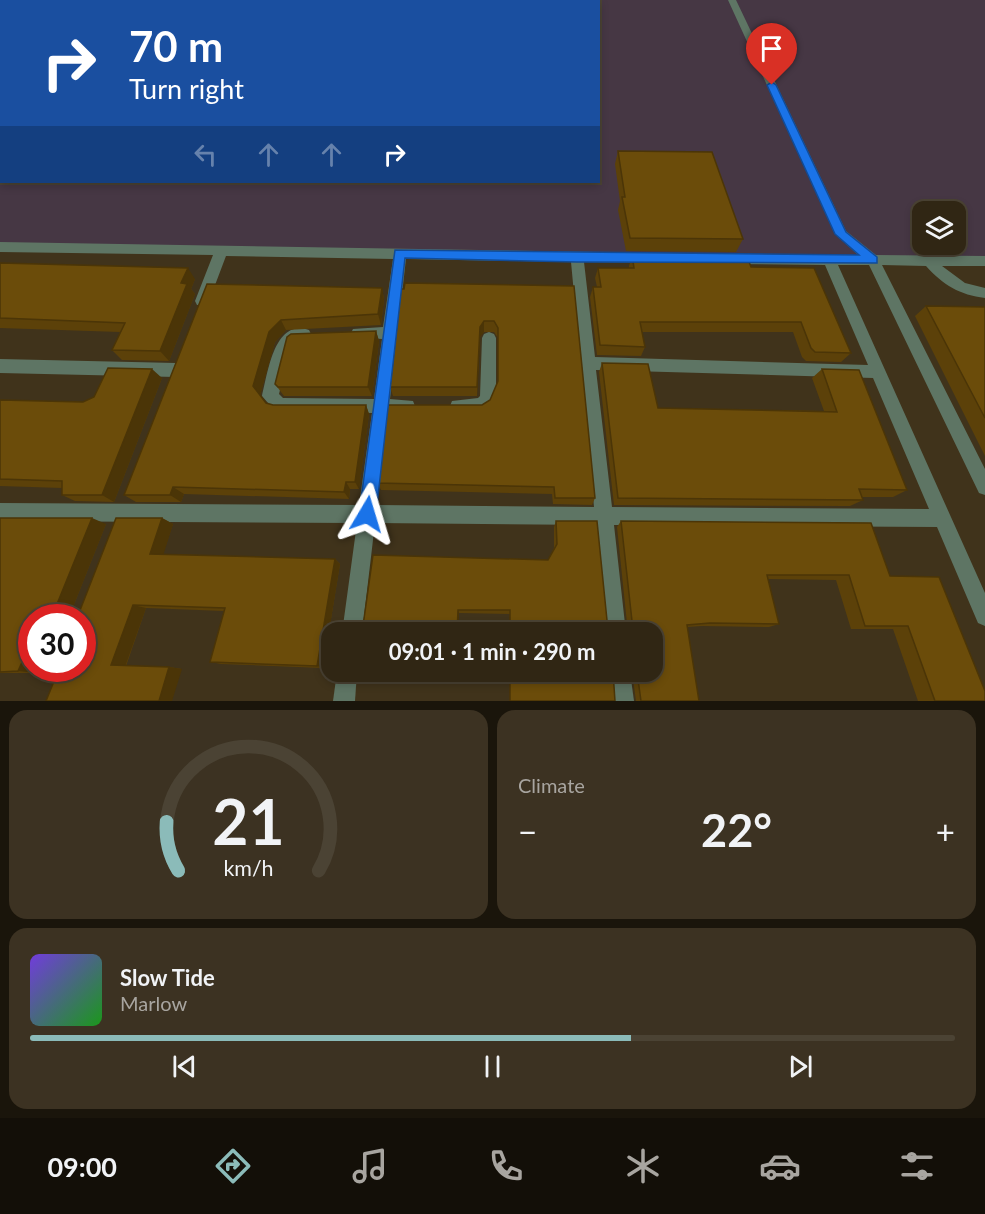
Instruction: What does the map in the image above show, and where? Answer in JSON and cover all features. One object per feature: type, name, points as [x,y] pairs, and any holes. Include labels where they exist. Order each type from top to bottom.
[{"type":"street","points":[[732,0],[841,234],[873,260],[985,487]]},
{"type":"street","points":[[841,234],[829,259],[985,616]]},
{"type":"street","points":[[0,247],[661,258]]},
{"type":"street","points":[[196,316],[221,251]]},
{"type":"street","points":[[353,622],[400,253]]},
{"type":"street","points":[[577,258],[615,622]]},
{"type":"street","points":[[721,258],[985,261]]},
{"type":"street","points":[[930,261],[942,276],[961,289],[985,293]]},
{"type":"street","points":[[345,334],[391,333]]},
{"type":"street","points":[[322,334],[293,336],[284,343],[270,396],[273,401],[280,405],[482,405],[488,398],[489,338]]},
{"type":"street","points":[[588,363],[879,372]]},
{"type":"street","points":[[0,366],[176,370]]},
{"type":"street","points":[[113,534],[129,491]]},
{"type":"street","points":[[0,512],[942,518]]},
{"type":"street","points":[[344,701],[346,682]]},
{"type":"street","points":[[621,682],[624,701]]},
{"type":"shaded area","points":[[600,0],[985,0],[985,262],[0,249],[0,183],[600,183]]},
{"type":"building","points":[[618,151],[712,152],[743,239],[630,238],[622,197],[625,197]]},
{"type":"building","points":[[632,255],[747,256],[751,267],[814,268],[851,353],[815,352],[811,348],[801,322],[640,322],[645,347],[600,345],[593,287],[601,287],[598,268],[634,268]]},
{"type":"building","points":[[0,263],[188,268],[181,283],[187,284],[160,351],[112,350],[125,323],[0,318]]},
{"type":"building","points":[[405,283],[574,286],[595,498],[555,498],[554,487],[377,483],[387,405],[482,405],[490,400],[498,381],[498,328],[494,321],[484,321],[480,327],[477,387],[390,387],[401,289],[404,289]]},
{"type":"building","points":[[207,284],[382,288],[378,314],[281,320],[269,332],[253,386],[266,403],[273,405],[366,405],[355,482],[346,482],[344,492],[173,487],[170,495],[124,495]]},
{"type":"building","points":[[926,306],[985,307],[985,418]]},
{"type":"building","points":[[376,331],[368,387],[278,387],[275,384],[287,337],[291,334]]},
{"type":"building","points":[[602,363],[648,364],[658,408],[837,412],[822,369],[859,370],[907,490],[859,489],[863,500],[618,498]]},
{"type":"building","points":[[108,368],[152,369],[102,495],[62,495],[62,481],[0,479],[0,400],[83,402],[94,397]]},
{"type":"building","points":[[0,518],[92,518],[57,604],[18,604],[18,671],[0,672]]},
{"type":"building","points":[[116,518],[162,518],[150,554],[335,559],[324,622],[321,622],[321,642],[317,666],[210,662],[225,608],[133,605],[111,665],[169,667],[159,701],[46,701],[54,682],[96,682],[96,604],[82,604]]},
{"type":"building","points":[[556,521],[597,521],[607,622],[510,622],[510,610],[458,610],[457,622],[364,622],[373,555],[548,560],[557,544]]},
{"type":"building","points":[[621,521],[871,523],[890,576],[939,577],[985,691],[985,701],[935,701],[908,626],[865,626],[849,575],[767,575],[779,624],[687,625],[699,701],[641,701],[638,682],[663,682],[663,622],[632,622]]},
{"type":"building","points":[[510,682],[614,682],[615,701],[510,701]]},
{"type":"route","points":[[367,514],[400,253],[577,258],[873,260],[841,234],[772,85]]}]
